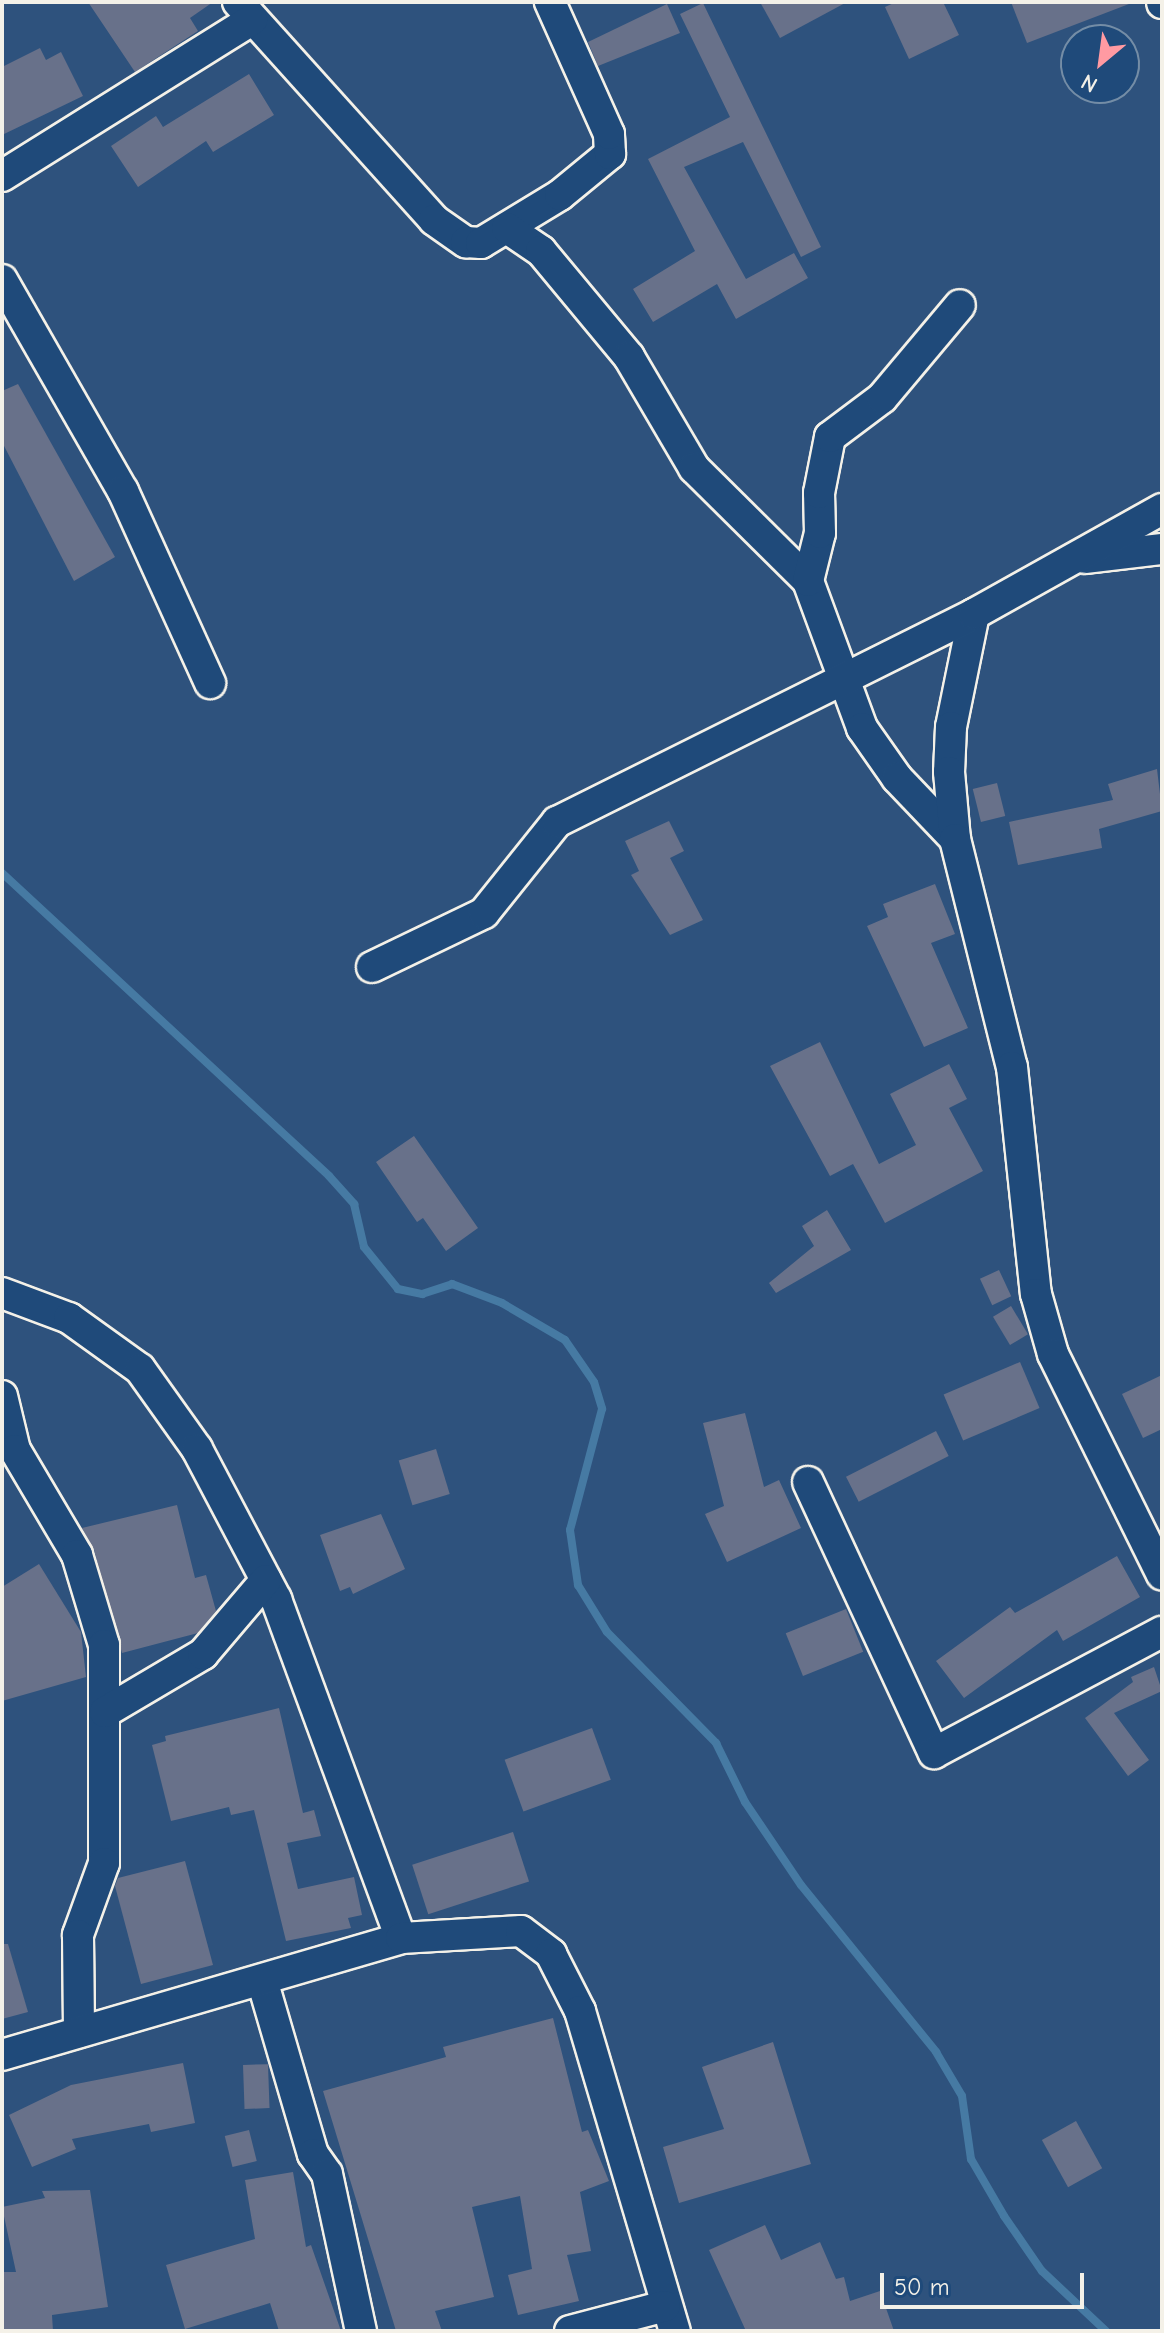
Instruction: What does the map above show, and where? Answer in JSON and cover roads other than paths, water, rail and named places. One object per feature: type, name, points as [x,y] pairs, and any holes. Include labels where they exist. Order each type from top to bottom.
[{"type":"street","points":[[2,176],[245,11],[450,234],[481,243],[507,228],[610,154],[609,134],[550,2]]},
{"type":"street","points":[[507,228],[541,251],[629,357],[694,468],[808,581],[862,728],[897,778],[955,839]]},
{"type":"street","points":[[2,280],[123,491],[210,683]]},
{"type":"street","points":[[808,581],[820,533],[819,493],[830,437],[882,398],[960,305]]},
{"type":"street","points":[[372,967],[484,913],[557,822],[974,614],[1162,509]]},
{"type":"street","points":[[1068,560],[1162,549]]},
{"type":"street","points":[[974,614],[951,727],[955,839],[1012,1067],[1036,1294],[1053,1354],[1162,1575]]},
{"type":"street","points":[[2,1293],[69,1318],[140,1369],[197,1449],[266,1580],[401,1938]]},
{"type":"street","points":[[2,1396],[15,1450],[32,1470],[87,1586],[104,1645],[104,1863],[78,1935],[79,2032]]},
{"type":"street","points":[[808,1482],[934,1753],[1162,1632]]},
{"type":"street","points":[[105,1712],[203,1654],[266,1580]]},
{"type":"street","points":[[2,2055],[401,1938],[521,1931],[551,1954],[580,2011],[670,2318],[570,2331]]},
{"type":"street","points":[[262,1980],[313,2154],[327,2174],[361,2331]]},
{"type":"waterway","points":[[2,873],[329,1176],[354,1204],[364,1247],[398,1289],[422,1294],[452,1284],[502,1303],[565,1340],[594,1382],[602,1409],[570,1530],[578,1585],[607,1632],[716,1743],[745,1802],[801,1885],[936,2052],[962,2096],[971,2159],[1004,2216],[1042,2271],[1106,2331]]}]
